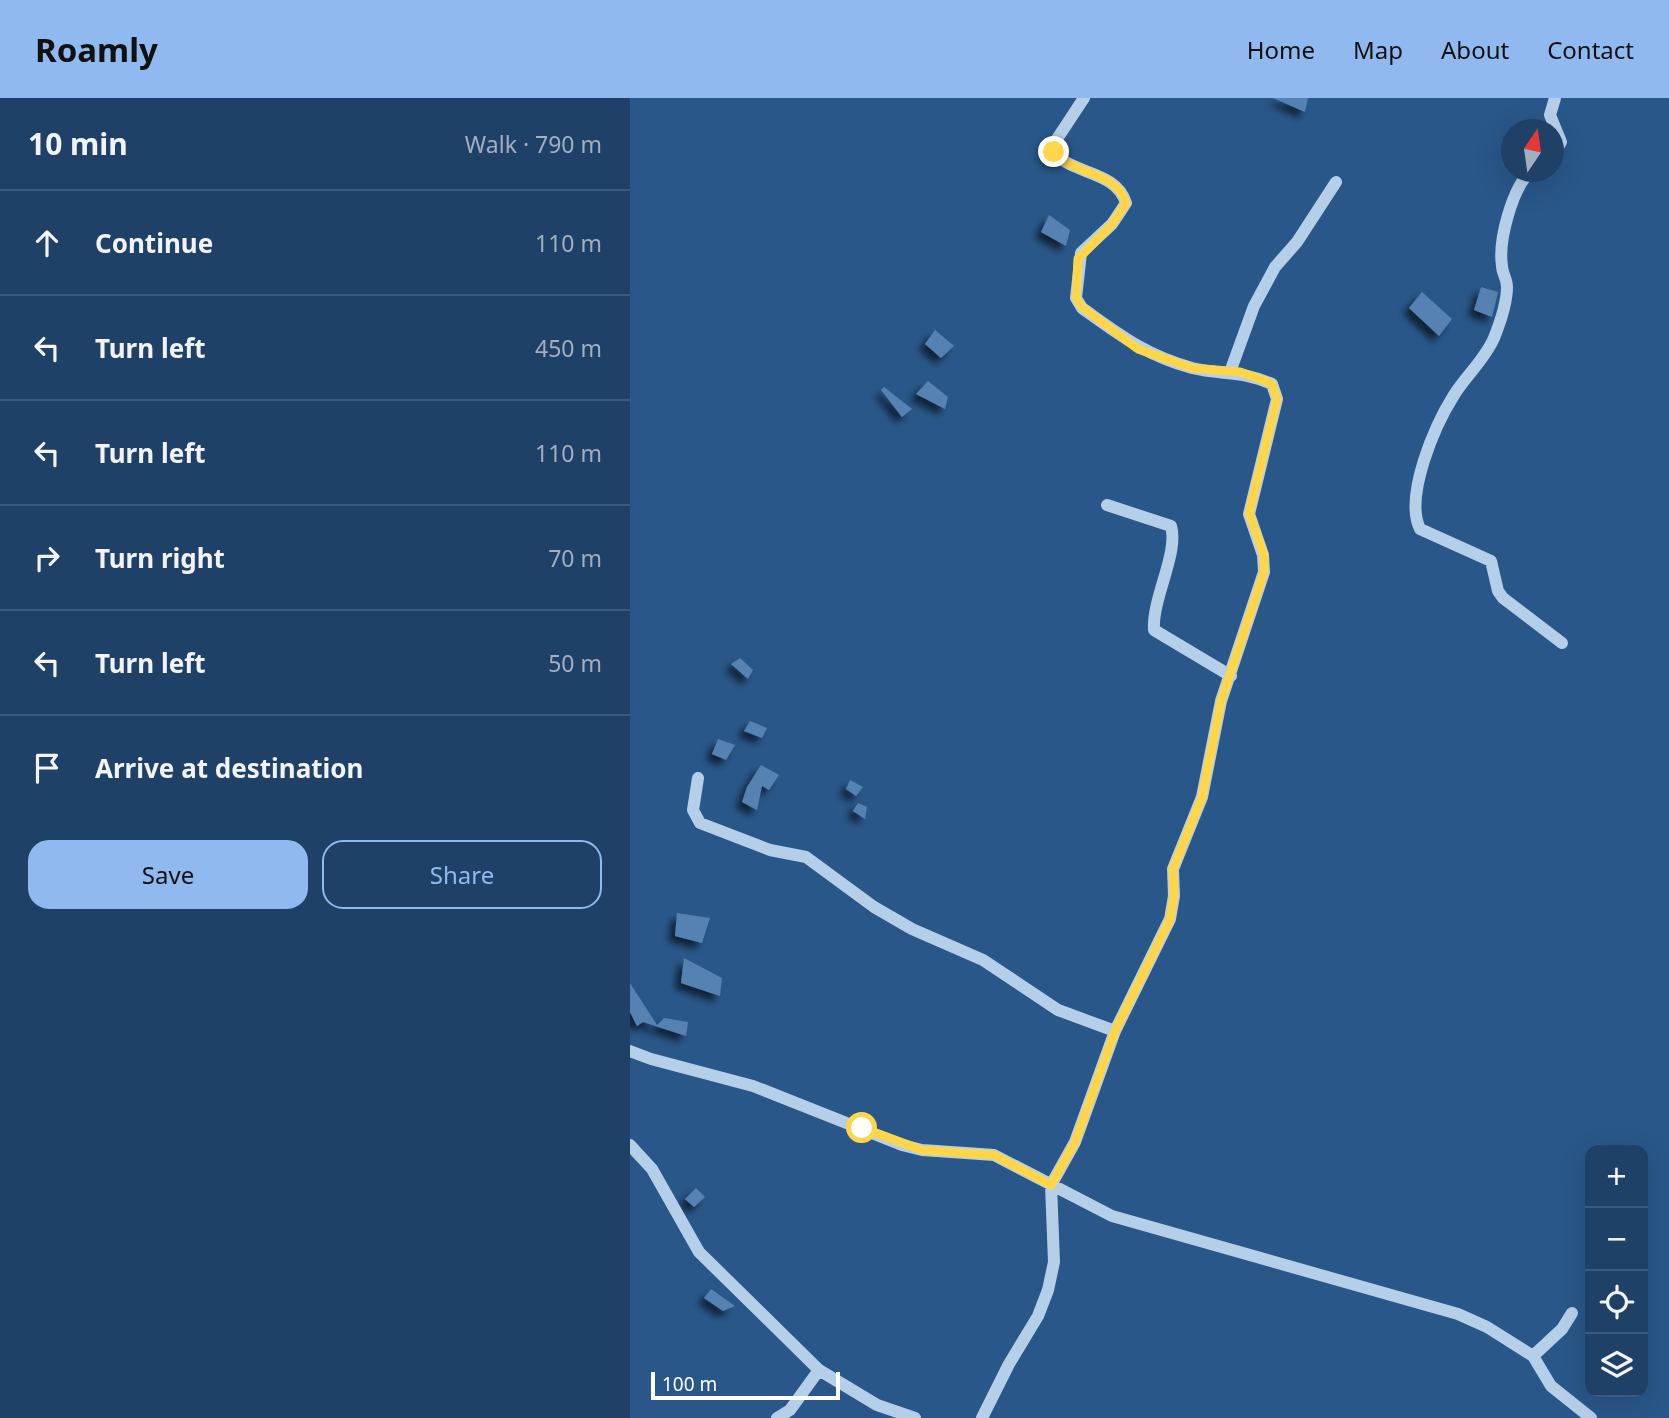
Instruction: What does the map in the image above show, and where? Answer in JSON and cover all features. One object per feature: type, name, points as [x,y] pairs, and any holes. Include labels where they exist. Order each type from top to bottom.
[{"type":"street","points":[[982,1418],[1014,1354],[1038,1316],[1048,1290],[1054,1262],[1051,1185],[1075,1142],[1115,1031],[1173,910],[1173,869],[1202,797],[1211,762],[1214,728],[1264,572],[1264,555],[1249,513],[1277,399],[1272,384],[1240,372],[1192,368],[1138,349],[1082,307],[1076,298],[1081,253],[1112,224],[1126,203],[1118,190],[1106,180],[1054,152],[1055,142],[1084,98]]},
{"type":"street","points":[[1551,119],[1555,98]]},
{"type":"street","points":[[1230,372],[1254,306],[1275,267],[1297,242],[1336,182]]},
{"type":"street","points":[[1521,182],[1505,226],[1502,267],[1507,289],[1499,324],[1493,341],[1453,396],[1428,450],[1413,506],[1420,530],[1491,561],[1498,591],[1503,598],[1562,643]]},
{"type":"street","points":[[1107,505],[1171,526],[1173,547],[1161,581],[1154,630],[1231,676]]},
{"type":"street","points":[[698,778],[693,810],[700,823],[770,850],[806,857],[874,907],[912,929],[983,960],[1063,1013],[1115,1031]]},
{"type":"street","points":[[630,1051],[764,1090],[902,1145],[922,1150],[994,1155],[1112,1216],[1147,1228],[1261,1256],[1458,1314],[1487,1327],[1533,1356],[1551,1386],[1591,1418]]},
{"type":"street","points":[[630,1144],[652,1169],[699,1251],[819,1370],[877,1405],[915,1418]]},
{"type":"street","points":[[1533,1356],[1562,1329],[1572,1313]]},
{"type":"street","points":[[777,1418],[790,1410],[819,1370]]},
{"type":"building","points":[[1273,98],[1308,98],[1305,112]]},
{"type":"building","points":[[1049,215],[1070,230],[1066,246],[1041,232]]},
{"type":"building","points":[[1481,287],[1498,292],[1492,317],[1474,310]]},
{"type":"building","points":[[1422,292],[1452,319],[1439,336],[1409,308]]},
{"type":"building","points":[[935,330],[954,346],[941,358],[925,344]]},
{"type":"building","points":[[928,381],[948,397],[945,409],[916,394]]},
{"type":"building","points":[[884,387],[912,409],[902,417],[881,390]]},
{"type":"building","points":[[740,658],[753,670],[748,679],[731,664]]},
{"type":"building","points":[[750,721],[767,728],[762,738],[744,731]]},
{"type":"building","points":[[718,739],[735,745],[726,760],[712,754]]},
{"type":"building","points":[[761,765],[779,775],[769,790],[762,786],[757,810],[742,802],[747,787]]},
{"type":"building","points":[[850,780],[863,787],[856,796],[846,789]]},
{"type":"building","points":[[858,803],[867,807],[865,819],[853,811]]},
{"type":"building","points":[[677,913],[710,918],[702,943],[675,936]]},
{"type":"building","points":[[684,958],[722,978],[720,996],[681,983]]},
{"type":"building","points":[[630,983],[657,1025],[664,1018],[688,1022],[686,1036],[643,1022],[637,1026],[630,1012]]},
{"type":"building","points":[[696,1188],[705,1197],[694,1207],[685,1199]]},
{"type":"building","points":[[711,1289],[735,1306],[723,1311],[704,1298]]},
{"type":"route","points":[[862,1128],[902,1145],[922,1150],[994,1155],[1051,1185],[1075,1142],[1115,1031],[1170,919],[1174,896],[1173,869],[1202,797],[1221,701],[1260,591],[1264,572],[1264,555],[1252,530],[1249,513],[1277,399],[1276,391],[1272,384],[1240,372],[1192,368],[1138,349],[1082,307],[1076,298],[1078,259],[1112,224],[1126,203],[1118,190],[1106,180],[1065,161],[1054,152]]}]
